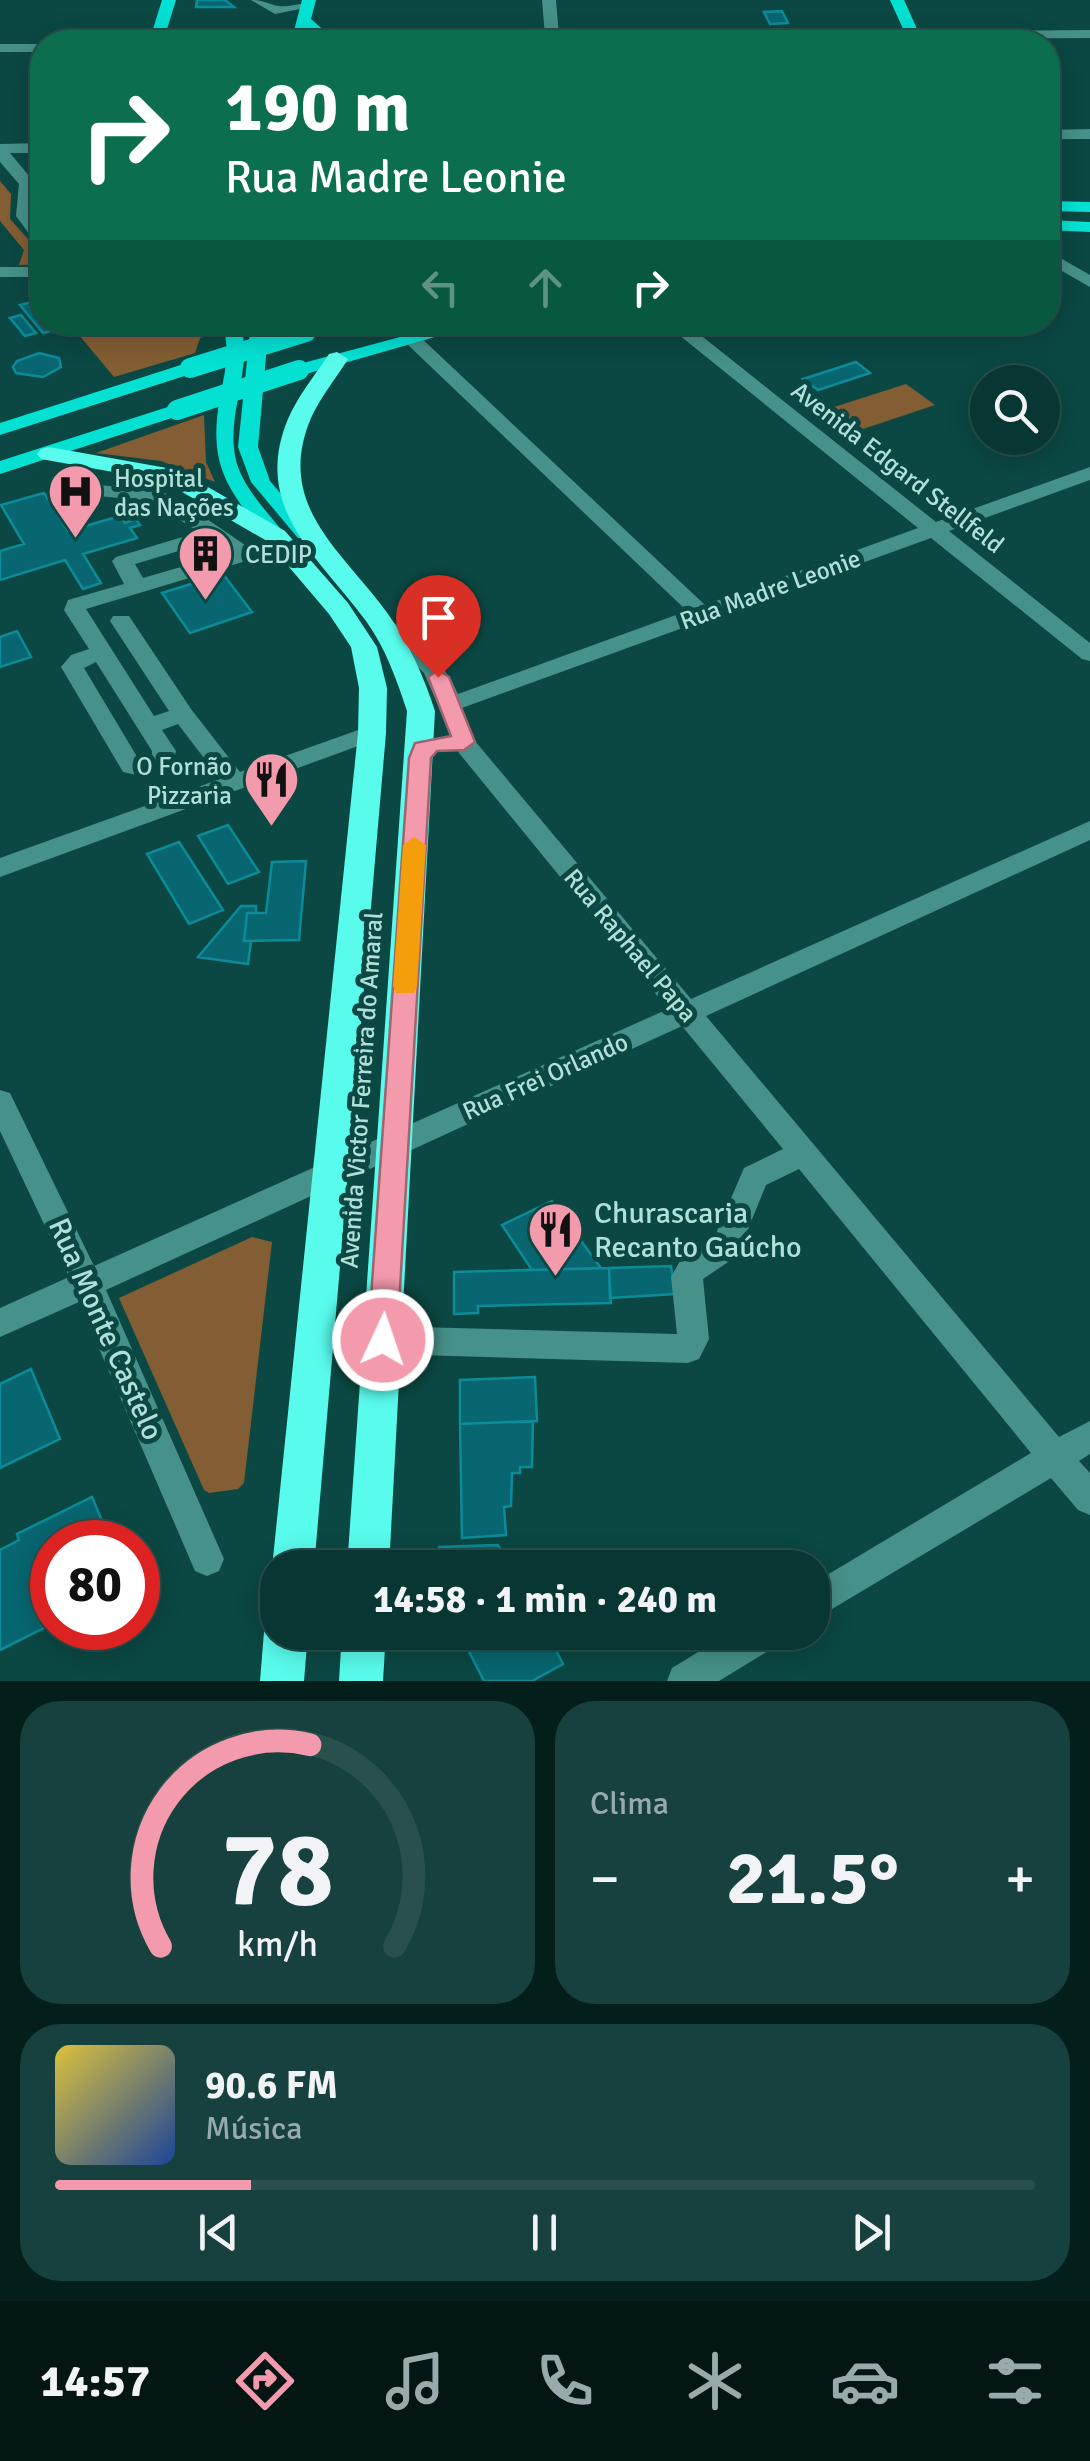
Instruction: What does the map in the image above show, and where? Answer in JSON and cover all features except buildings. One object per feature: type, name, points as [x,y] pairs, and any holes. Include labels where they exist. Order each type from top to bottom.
[{"type":"highway","points":[[49,454],[170,475],[288,538],[290,447],[306,402],[337,358]]},
{"type":"highway","name":"Rua Raphael Papa","points":[[288,538],[386,626]]},
{"type":"highway","name":"Rua Raphael Papa","points":[[288,538],[364,647]]},
{"type":"highway","name":"Avenida Victor Ferreira do Amaral","points":[[369,1550],[421,711],[409,666],[386,626]]},
{"type":"highway","name":"Avenida Victor Ferreira do Amaral","points":[[294,1550],[372,733],[374,688],[364,647]]},
{"type":"highway","points":[[282,1681],[285,1650]]},
{"type":"highway","points":[[361,1681],[363,1650]]},
{"type":"main road","points":[[159,30],[168,0]]},
{"type":"main road","points":[[897,0],[910,30]]},
{"type":"main road","points":[[308,9],[322,30]]},
{"type":"main road","points":[[1060,206],[1090,207]]},
{"type":"main road","points":[[1060,226],[1090,227]]},
{"type":"main road","name":"Rua Raphael Papa","points":[[234,335],[223,436],[228,464],[242,493],[288,538]]},
{"type":"main road","name":"Rua Raphael Papa","points":[[259,335],[248,431],[253,465],[272,497],[288,538]]},
{"type":"main road","points":[[0,429],[296,335]]},
{"type":"main road","points":[[408,335],[412,339]]},
{"type":"main road","points":[[0,468],[298,370],[428,335]]},
{"type":"main road","points":[[49,454],[33,437],[36,428],[58,411]]},
{"type":"street","points":[[258,0],[275,10],[308,9]]},
{"type":"street","points":[[549,0],[551,30]]},
{"type":"street","points":[[1060,35],[1090,34]]},
{"type":"street","points":[[0,48],[30,48]]},
{"type":"street","points":[[1060,135],[1090,134]]},
{"type":"street","points":[[0,150],[30,149]]},
{"type":"street","points":[[0,150],[27,183],[24,216],[30,224]]},
{"type":"street","points":[[1060,263],[1090,282]]},
{"type":"street","points":[[0,272],[30,272]]},
{"type":"street","name":"Avenida Edgard Stellfeld","points":[[688,335],[1090,654]]},
{"type":"street","points":[[412,339],[702,614]]},
{"type":"street","name":"Rua Madre Leonie","points":[[449,705],[1090,473]]},
{"type":"street","points":[[96,491],[153,495],[244,554]]},
{"type":"street","points":[[136,586],[122,561],[215,534]]},
{"type":"street","points":[[104,652],[79,660],[72,668],[135,768],[164,760],[166,756],[149,726],[104,652],[75,610],[76,606],[288,538]]},
{"type":"street","points":[[121,620],[182,714],[236,782]]},
{"type":"street","name":"Rua Raphael Papa","points":[[386,626],[428,663],[444,688],[464,742],[1090,1499]]},
{"type":"street","points":[[149,726],[182,714]]},
{"type":"street","points":[[0,868],[372,733]]},
{"type":"street","points":[[420,758],[422,748],[464,742]]},
{"type":"street","name":"Rua Frei Orlando","points":[[0,1323],[1090,830]]},
{"type":"street","name":"Rua Monte Castelo","points":[[0,1101],[87,1283],[207,1559]]},
{"type":"street","points":[[383,1340],[688,1350],[692,1339],[687,1277],[691,1270],[726,1247],[754,1177],[803,1153]]},
{"type":"street","points":[[830,1593],[1090,1436]]},
{"type":"street","points":[[685,1681],[736,1650]]},
{"type":"shaded area","points":[[0,181],[11,194],[10,219],[30,241],[30,265],[19,265],[24,250],[0,221]]},
{"type":"shaded area","points":[[79,335],[211,335],[200,338],[195,353],[114,377]]},
{"type":"shaded area","points":[[906,384],[935,405],[860,430],[831,408]]},
{"type":"shaded area","points":[[204,415],[206,462],[215,482],[161,461],[96,453]]},
{"type":"shaded area","points":[[252,1237],[272,1242],[244,1483],[238,1489],[209,1493],[204,1490],[119,1298]]},
{"type":"slow traffic","points":[[405,986],[414,845]]},
{"type":"place","name":"Hospital das Nações","points":[[75,541]]},
{"type":"place","name":"CEDIP","points":[[206,603]]},
{"type":"place","name":"O Fornão Pizzaria","points":[[271,829]]},
{"type":"place","name":"Churascaria Recanto Gaúcho","points":[[555,1279]]},
{"type":"route","points":[[383,1340],[420,758],[422,748],[464,742],[438,677]]}]
